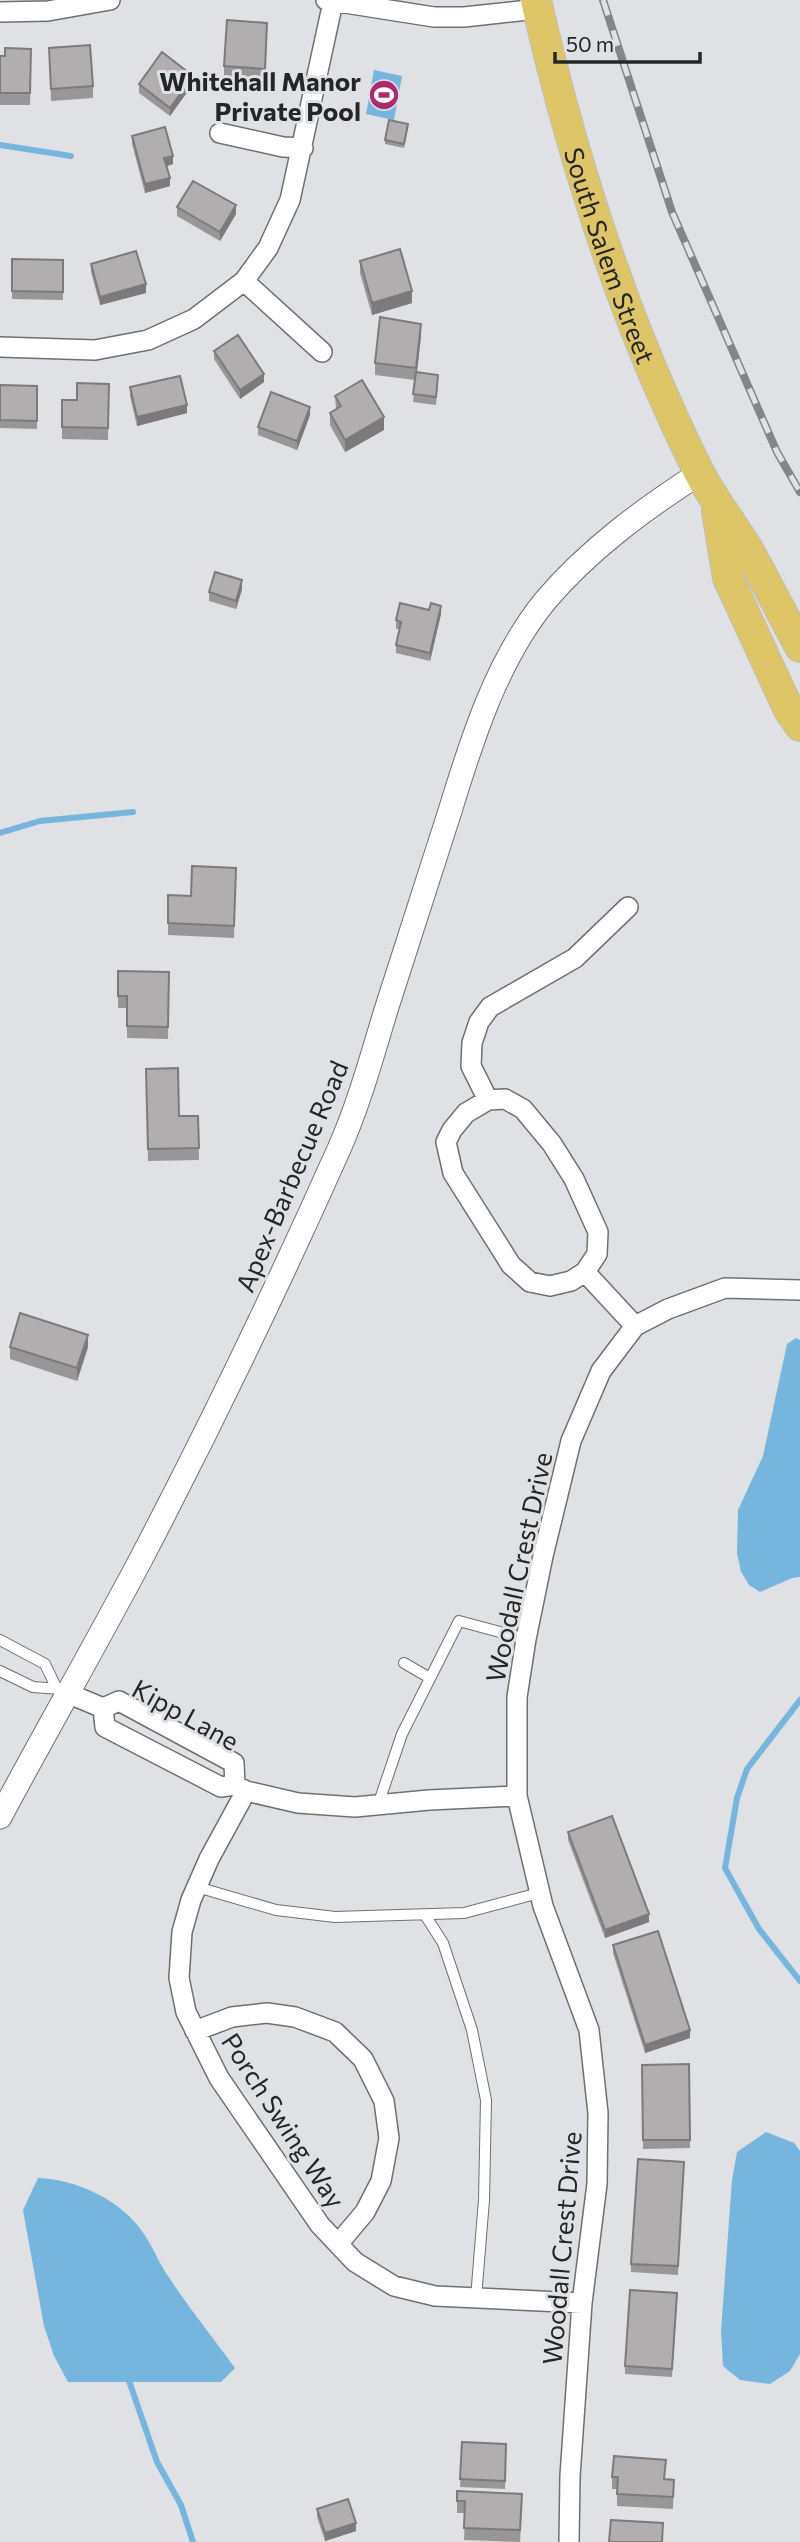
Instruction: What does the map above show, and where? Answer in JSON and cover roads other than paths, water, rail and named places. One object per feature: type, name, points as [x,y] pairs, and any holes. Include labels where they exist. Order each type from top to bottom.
[{"type":"main road","name":"South Salem Street","points":[[537,4],[566,124],[596,221],[647,356],[708,487],[749,551],[800,647]]},
{"type":"main road","name":"South Salem Street","points":[[708,487],[728,578],[789,710],[800,726]]},
{"type":"street","points":[[0,12],[48,10],[84,2],[110,0]]},
{"type":"street","points":[[0,346],[94,350],[148,340],[194,320],[244,281],[257,265],[280,225],[290,200],[303,148],[329,1],[434,17],[464,17],[537,4]]},
{"type":"street","points":[[220,133],[283,147],[303,148]]},
{"type":"street","points":[[244,281],[322,352]]},
{"type":"street","name":"Apex-Barbecue Road","points":[[0,1817],[62,1690],[136,1568],[201,1442],[342,1143],[462,770],[498,678],[520,636],[546,601],[582,563],[621,528],[708,487]]},
{"type":"street","points":[[488,1100],[471,1066],[472,1043],[479,1022],[490,1007],[575,958],[628,907]]},
{"type":"street","points":[[505,1099],[523,1109],[552,1144],[574,1179],[598,1232],[597,1254],[585,1272],[571,1281],[550,1286],[530,1282],[511,1265],[453,1173],[446,1142],[466,1113],[488,1100],[505,1099]]},
{"type":"street","points":[[585,1272],[635,1326]]},
{"type":"street","name":"Woodall Crest Drive","points":[[569,2542],[570,2476],[582,2303],[597,2184],[596,2099],[589,2030],[540,1893],[517,1796],[517,1698],[526,1640],[571,1441],[601,1371],[635,1326],[668,1309],[725,1288],[800,1290]]},
{"type":"street","points":[[62,1690],[103,1708]]},
{"type":"street","name":"Kipp Lane","points":[[240,1788],[234,1763],[119,1701],[103,1708],[105,1727],[221,1787],[240,1788],[298,1803],[355,1807],[517,1796]]},
{"type":"street","name":"Porch Swing Way","points":[[240,1788],[197,1886],[182,1932],[179,1978],[186,2012],[219,2078],[320,2225],[355,2262],[394,2286],[435,2297],[582,2303]]},
{"type":"street","points":[[195,2031],[232,2017],[267,2013],[295,2017],[335,2032],[363,2059],[384,2101],[389,2138],[381,2181],[365,2212],[338,2244]]},
{"type":"lane","points":[[378,1805],[402,1734],[459,1621],[526,1640]]},
{"type":"lane","points":[[0,1640],[45,1664],[62,1690]]},
{"type":"lane","points":[[404,1663],[430,1678]]},
{"type":"lane","points":[[0,1671],[33,1687],[62,1690]]},
{"type":"lane","points":[[197,1886],[276,1910],[335,1917],[464,1913],[540,1893]]},
{"type":"lane","points":[[425,1915],[443,1943],[468,2018],[486,2100],[484,2200],[476,2298]]},
{"type":"water","name":"Whitehall Manor Private Pool","points":[[374,70],[402,76],[394,120],[366,114]]},
{"type":"water","points":[[796,1338],[800,1340],[800,1577],[760,1592],[749,1585],[741,1572],[737,1553],[738,1510],[763,1456],[787,1344]]},
{"type":"water","points":[[766,2132],[794,2143],[800,2151],[800,2354],[790,2371],[770,2384],[740,2380],[723,2366],[721,2331],[732,2180],[737,2152]]},
{"type":"water","points":[[38,2178],[83,2187],[111,2202],[135,2222],[176,2288],[235,2368],[221,2382],[68,2382],[54,2356],[44,2326],[23,2210]]},
{"type":"waterway","points":[[0,145],[71,156]]},
{"type":"waterway","points":[[0,833],[40,821],[133,812]]},
{"type":"waterway","points":[[800,1700],[747,1769],[737,1798],[725,1868],[759,1929],[800,1981]]},
{"type":"waterway","points":[[127,2375],[157,2462],[181,2505],[193,2542]]},
{"type":"railway","points":[[603,0],[672,212],[777,452],[800,492]]},
{"type":"place","name":"Whitehall Manor Private Pool","points":[[384,95]]}]
